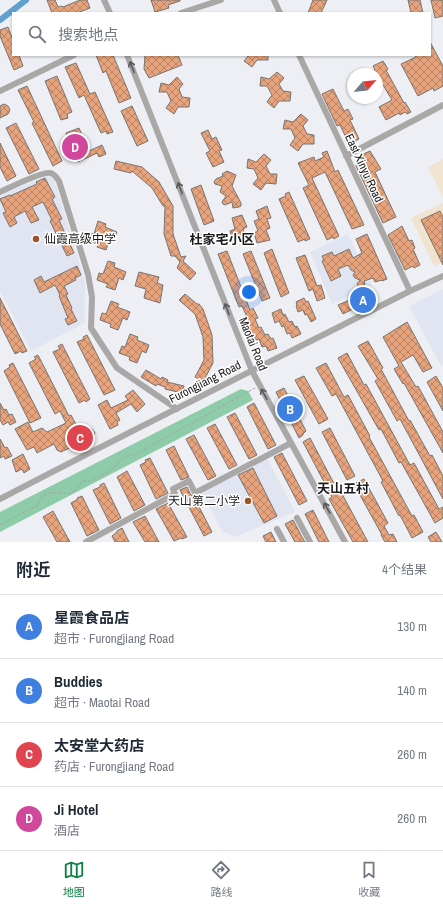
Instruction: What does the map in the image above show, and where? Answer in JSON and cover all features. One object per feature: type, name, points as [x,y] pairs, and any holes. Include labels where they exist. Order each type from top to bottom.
[{"type":"street","points":[[104,0],[110,12]]},
{"type":"street","points":[[184,12],[221,0]]},
{"type":"street","points":[[274,0],[280,12]]},
{"type":"street","points":[[0,90],[72,56]]},
{"type":"street","name":"Maotai Road","points":[[128,56],[252,371],[346,542]]},
{"type":"street","name":"East Xinyu Road","points":[[299,56],[410,291]]},
{"type":"street","points":[[346,156],[443,105]]},
{"type":"street","points":[[0,192],[50,172],[55,175],[59,181],[88,274],[92,297],[91,328],[117,368],[177,409]]},
{"type":"street","name":"Furongjiang Road","points":[[0,499],[111,441],[410,291],[443,276]]},
{"type":"street","points":[[86,542],[175,494],[173,489],[189,481],[195,493],[291,443]]},
{"type":"street","points":[[297,518],[310,542]]},
{"type":"street","points":[[277,529],[284,542]]},
{"type":"path","points":[[0,525],[38,505],[40,498],[48,493],[70,494],[77,489],[82,481],[91,481],[111,470],[126,456],[140,452],[259,386]]},
{"type":"shaded area","points":[[443,159],[443,197],[428,167]]},
{"type":"shaded area","name":"仙霞高级中学","points":[[47,175],[54,179],[85,282],[85,323],[31,351],[0,291],[0,196]]},
{"type":"shaded area","points":[[443,203],[443,262],[434,266],[411,218]]},
{"type":"shaded area","points":[[348,234],[372,285],[332,304],[310,252]]},
{"type":"shaded area","points":[[443,289],[443,365],[441,366],[409,306]]},
{"type":"shaded area","name":"天山第二小学","points":[[266,456],[295,512],[235,537],[222,531],[201,490]]},
{"type":"green space","points":[[241,389],[248,391],[253,400],[0,532],[0,512]]},
{"type":"building","points":[[47,0],[55,0],[58,7],[63,7],[80,0],[87,0],[90,8],[80,12],[52,12]]},
{"type":"building","points":[[151,0],[180,1],[168,5],[169,8],[155,12]]},
{"type":"building","points":[[313,0],[327,0],[321,12],[308,12]]},
{"type":"building","points":[[408,0],[420,0],[423,12],[411,12]]},
{"type":"building","points":[[431,0],[443,0],[443,16],[435,18]]},
{"type":"building","points":[[8,27],[12,37],[12,56],[19,56],[23,66],[14,70],[0,36],[0,30]]},
{"type":"building","points":[[431,44],[443,66],[443,86],[434,91],[433,88],[418,96],[401,64],[416,57],[431,56]]},
{"type":"building","points":[[96,56],[113,56],[131,98],[119,103],[106,71],[103,73]]},
{"type":"building","points":[[145,56],[178,56],[182,65],[149,78],[144,69]]},
{"type":"building","points":[[248,56],[268,56],[268,60],[257,60],[252,67],[244,61]]},
{"type":"building","points":[[383,61],[388,69],[386,70],[404,103],[405,102],[411,112],[407,114],[405,112],[400,115],[399,113],[386,120],[379,107],[392,100],[383,85],[383,68],[374,68],[373,66]]},
{"type":"building","points":[[76,63],[90,94],[95,92],[113,132],[107,134],[106,131],[101,133],[84,95],[79,98],[65,67]]},
{"type":"building","points":[[277,72],[284,78],[279,84],[283,91],[291,92],[290,101],[279,101],[274,108],[267,102],[272,95],[267,86],[260,86],[261,77],[269,79]]},
{"type":"building","points":[[57,76],[72,112],[67,114],[68,118],[61,120],[45,81]]},
{"type":"building","points":[[177,77],[183,84],[179,89],[182,97],[190,98],[189,107],[178,107],[174,114],[166,108],[171,101],[167,92],[159,92],[161,83],[169,85]]},
{"type":"building","points":[[27,86],[62,161],[53,166],[18,90]]},
{"type":"building","points":[[333,89],[344,111],[348,109],[353,119],[350,120],[359,139],[349,144],[340,125],[337,126],[322,94]]},
{"type":"building","points":[[4,104],[8,106],[10,110],[8,114],[0,118],[0,106]]},
{"type":"building","points":[[132,106],[148,141],[137,146],[121,111]]},
{"type":"building","points":[[301,114],[308,120],[303,126],[307,134],[314,135],[314,144],[303,144],[298,151],[290,145],[295,138],[291,129],[283,129],[285,120],[293,122]]},
{"type":"building","points":[[16,123],[39,169],[29,174],[6,128]]},
{"type":"building","points":[[79,128],[89,151],[102,145],[106,154],[99,157],[97,153],[78,162],[66,133]]},
{"type":"building","points":[[208,130],[212,139],[216,137],[222,150],[219,151],[224,162],[213,167],[206,153],[210,151],[201,133]]},
{"type":"building","points":[[0,143],[16,176],[7,181],[0,167]]},
{"type":"building","points":[[327,151],[335,172],[338,170],[364,225],[352,229],[325,172],[312,178],[339,236],[334,239],[333,237],[327,240],[303,188],[309,185],[298,163],[314,157],[315,161],[324,157],[322,153]]},
{"type":"building","points":[[370,151],[381,169],[375,172],[396,217],[383,223],[356,166],[359,156]]},
{"type":"building","points":[[264,154],[271,160],[266,166],[270,174],[277,174],[276,184],[266,183],[261,190],[253,184],[258,178],[254,169],[247,168],[248,159],[256,162]]},
{"type":"building","points":[[116,161],[142,167],[159,182],[173,206],[173,234],[181,257],[186,256],[183,261],[196,273],[190,280],[177,268],[180,262],[175,256],[171,256],[164,234],[165,206],[163,206],[152,188],[132,171],[131,173],[114,169]]},
{"type":"building","points":[[227,171],[236,175],[232,186],[241,203],[241,206],[239,207],[233,208],[232,202],[225,205],[223,204],[222,202],[226,196],[220,192],[222,186],[215,184],[214,182],[216,179],[223,176],[222,174]]},
{"type":"building","points":[[45,178],[55,197],[52,199],[62,219],[59,220],[74,253],[67,256],[50,221],[52,220],[43,202],[32,207],[39,220],[31,223],[25,211],[14,217],[17,223],[10,227],[3,213],[6,212],[0,199],[37,184],[36,182]]},
{"type":"building","points":[[201,185],[214,221],[204,225],[191,189]]},
{"type":"building","points":[[289,192],[310,239],[305,241],[305,239],[298,242],[279,199],[286,196],[285,194]]},
{"type":"building","points":[[267,206],[271,218],[267,219],[270,228],[266,230],[270,240],[257,243],[254,233],[258,231],[254,221],[259,219],[256,211]]},
{"type":"building","points":[[440,211],[443,217],[443,265],[421,220]]},
{"type":"building","points":[[242,215],[247,227],[243,229],[246,240],[242,241],[241,239],[233,242],[230,231],[235,229],[232,218]]},
{"type":"building","points":[[98,221],[106,224],[105,227],[117,232],[114,240],[110,238],[106,250],[97,247],[98,244],[87,240],[90,233],[94,234]]},
{"type":"building","points":[[402,226],[409,241],[412,240],[415,248],[413,249],[420,265],[414,268],[413,266],[405,270],[388,235]]},
{"type":"building","points":[[367,234],[387,279],[375,282],[373,278],[364,281],[365,284],[359,288],[357,284],[360,280],[355,278],[353,275],[355,272],[351,270],[348,265],[338,269],[341,276],[331,281],[322,261],[324,260],[322,256],[332,252],[334,256],[349,249],[353,258],[362,253],[356,239]]},
{"type":"building","points":[[272,249],[289,293],[281,297],[264,253]]},
{"type":"building","points":[[227,251],[250,310],[253,308],[258,318],[255,319],[259,328],[261,327],[265,335],[268,334],[271,339],[273,338],[277,348],[268,351],[266,346],[262,347],[259,339],[256,340],[253,334],[250,335],[243,319],[247,317],[242,306],[239,307],[218,254]]},
{"type":"building","points":[[251,251],[270,298],[262,301],[243,254]]},
{"type":"building","points":[[305,255],[317,286],[321,285],[325,298],[317,301],[313,289],[309,291],[296,258]]},
{"type":"building","points":[[108,261],[115,263],[114,267],[126,272],[123,280],[119,278],[115,290],[106,287],[108,284],[97,280],[99,273],[103,274]]},
{"type":"building","points":[[77,266],[81,275],[75,278],[76,280],[64,286],[68,294],[66,295],[72,308],[71,309],[77,321],[68,325],[65,319],[68,318],[55,285],[40,293],[34,280],[41,276],[44,282]]},
{"type":"building","points":[[139,272],[159,277],[157,283],[163,285],[160,303],[144,298],[146,289],[135,286]]},
{"type":"building","points":[[185,294],[199,304],[203,309],[212,335],[213,363],[203,382],[195,377],[204,360],[203,337],[195,314],[179,300]]},
{"type":"building","points":[[366,295],[369,301],[343,314],[338,305]]},
{"type":"building","points":[[0,298],[27,351],[22,353],[21,351],[15,354],[0,324]]},
{"type":"building","points":[[304,298],[306,302],[308,301],[316,319],[311,322],[303,310],[298,312],[296,306],[296,302]]},
{"type":"building","points":[[111,301],[119,304],[117,307],[130,312],[127,320],[123,318],[118,330],[110,327],[111,324],[100,320],[102,313],[106,314]]},
{"type":"building","points":[[281,309],[283,315],[285,314],[289,322],[292,321],[295,327],[297,326],[301,334],[292,338],[290,333],[287,334],[284,326],[282,327],[279,321],[275,323],[272,313]]},
{"type":"building","points":[[407,322],[432,368],[423,372],[413,355],[401,362],[416,387],[418,386],[443,432],[443,453],[404,383],[403,384],[394,369],[399,366],[383,337]]},
{"type":"building","points":[[130,334],[138,337],[137,340],[149,345],[146,353],[142,351],[137,363],[129,360],[130,357],[119,353],[122,346],[125,347]]},
{"type":"building","points":[[87,335],[115,390],[104,395],[77,342],[84,339],[83,337]]},
{"type":"building","points":[[368,341],[383,368],[381,369],[409,421],[410,420],[430,456],[432,455],[443,476],[443,499],[400,419],[397,421],[375,381],[378,379],[358,346]]},
{"type":"building","points":[[62,344],[90,399],[86,402],[85,400],[79,403],[53,352],[60,349],[58,346]]},
{"type":"building","points":[[347,353],[364,385],[366,384],[410,465],[414,463],[439,509],[443,507],[443,518],[435,523],[401,462],[399,463],[381,429],[379,430],[338,358]]},
{"type":"building","points":[[38,355],[69,416],[71,415],[80,432],[89,428],[95,433],[93,437],[61,452],[57,450],[54,444],[37,453],[34,447],[27,450],[15,429],[28,422],[33,432],[42,428],[47,432],[66,423],[60,411],[55,414],[29,363],[36,359],[34,357]]},
{"type":"building","points":[[13,363],[41,418],[30,423],[4,371]]},
{"type":"building","points":[[326,363],[344,397],[348,395],[412,516],[414,515],[423,532],[412,538],[381,482],[383,481],[336,394],[332,396],[316,368]]},
{"type":"building","points":[[146,370],[161,379],[162,377],[168,380],[167,382],[184,386],[182,393],[165,389],[165,387],[157,384],[156,386],[141,377]]},
{"type":"building","points":[[304,376],[328,419],[319,424],[295,380]]},
{"type":"building","points":[[436,376],[443,388],[443,411],[427,382]]},
{"type":"building","points":[[284,388],[306,431],[299,438],[276,392]]},
{"type":"building","points":[[133,390],[145,404],[137,412],[131,404],[116,413],[120,420],[117,422],[118,425],[110,429],[98,405],[107,400],[111,408],[128,400],[125,396]]},
{"type":"building","points":[[0,403],[9,415],[12,414],[16,422],[10,425],[8,422],[3,425],[0,420]]},
{"type":"building","points":[[254,403],[276,445],[268,449],[247,407]]},
{"type":"building","points":[[235,413],[257,455],[249,459],[227,417]]},
{"type":"building","points":[[215,424],[237,465],[229,469],[207,428]]},
{"type":"building","points":[[330,428],[355,476],[347,480],[322,432]]},
{"type":"building","points":[[194,435],[216,476],[208,480],[186,439]]},
{"type":"building","points":[[310,438],[339,493],[341,492],[368,542],[353,542],[329,499],[332,497],[303,442]]},
{"type":"building","points":[[0,439],[12,456],[5,459],[4,456],[0,458]]},
{"type":"building","points":[[174,446],[189,477],[181,480],[166,450]]},
{"type":"building","points":[[282,453],[307,501],[299,505],[274,457]]},
{"type":"building","points":[[23,454],[30,469],[24,473],[22,469],[16,472],[12,460]]},
{"type":"building","points":[[150,458],[168,493],[156,499],[140,465],[146,462],[145,460]]},
{"type":"building","points":[[253,468],[277,516],[264,523],[238,475]]},
{"type":"building","points":[[127,471],[145,505],[134,511],[117,477]]},
{"type":"building","points":[[364,479],[388,523],[384,526],[389,535],[393,534],[397,542],[385,542],[354,484]]},
{"type":"building","points":[[104,483],[121,518],[110,524],[93,490],[100,487],[100,485]]},
{"type":"building","points":[[187,487],[191,495],[194,497],[212,532],[204,536],[180,490]]},
{"type":"building","points":[[82,496],[99,530],[87,536],[71,503]]},
{"type":"building","points":[[168,503],[187,537],[174,541],[156,509]]},
{"type":"building","points":[[313,510],[329,542],[319,542],[305,514]]},
{"type":"building","points":[[53,511],[70,542],[57,542],[43,517]]},
{"type":"building","points":[[145,516],[159,542],[145,542],[133,522]]},
{"type":"building","points":[[293,520],[305,542],[295,542],[285,524]]},
{"type":"building","points":[[122,528],[129,542],[115,542],[112,536]]},
{"type":"building","points":[[271,532],[276,542],[266,542],[263,536]]},
{"type":"building","points":[[436,532],[442,542],[431,542],[428,537]]},
{"type":"waterway","points":[[0,20],[26,0]]},
{"type":"place","name":"Ji Hotel","points":[[75,147]]},
{"type":"place","name":"仙霞高级中学","points":[[36,239]]},
{"type":"place","name":"星霞食品店","points":[[363,300]]},
{"type":"place","name":"Buddies","points":[[290,409]]},
{"type":"place","name":"太安堂大药店","points":[[80,438]]},
{"type":"place","name":"天山第二小学","points":[[248,501]]},
{"type":"district","name":"杜家宅小区","points":[[222,239]]},
{"type":"district","name":"天山五村","points":[[343,488]]}]
